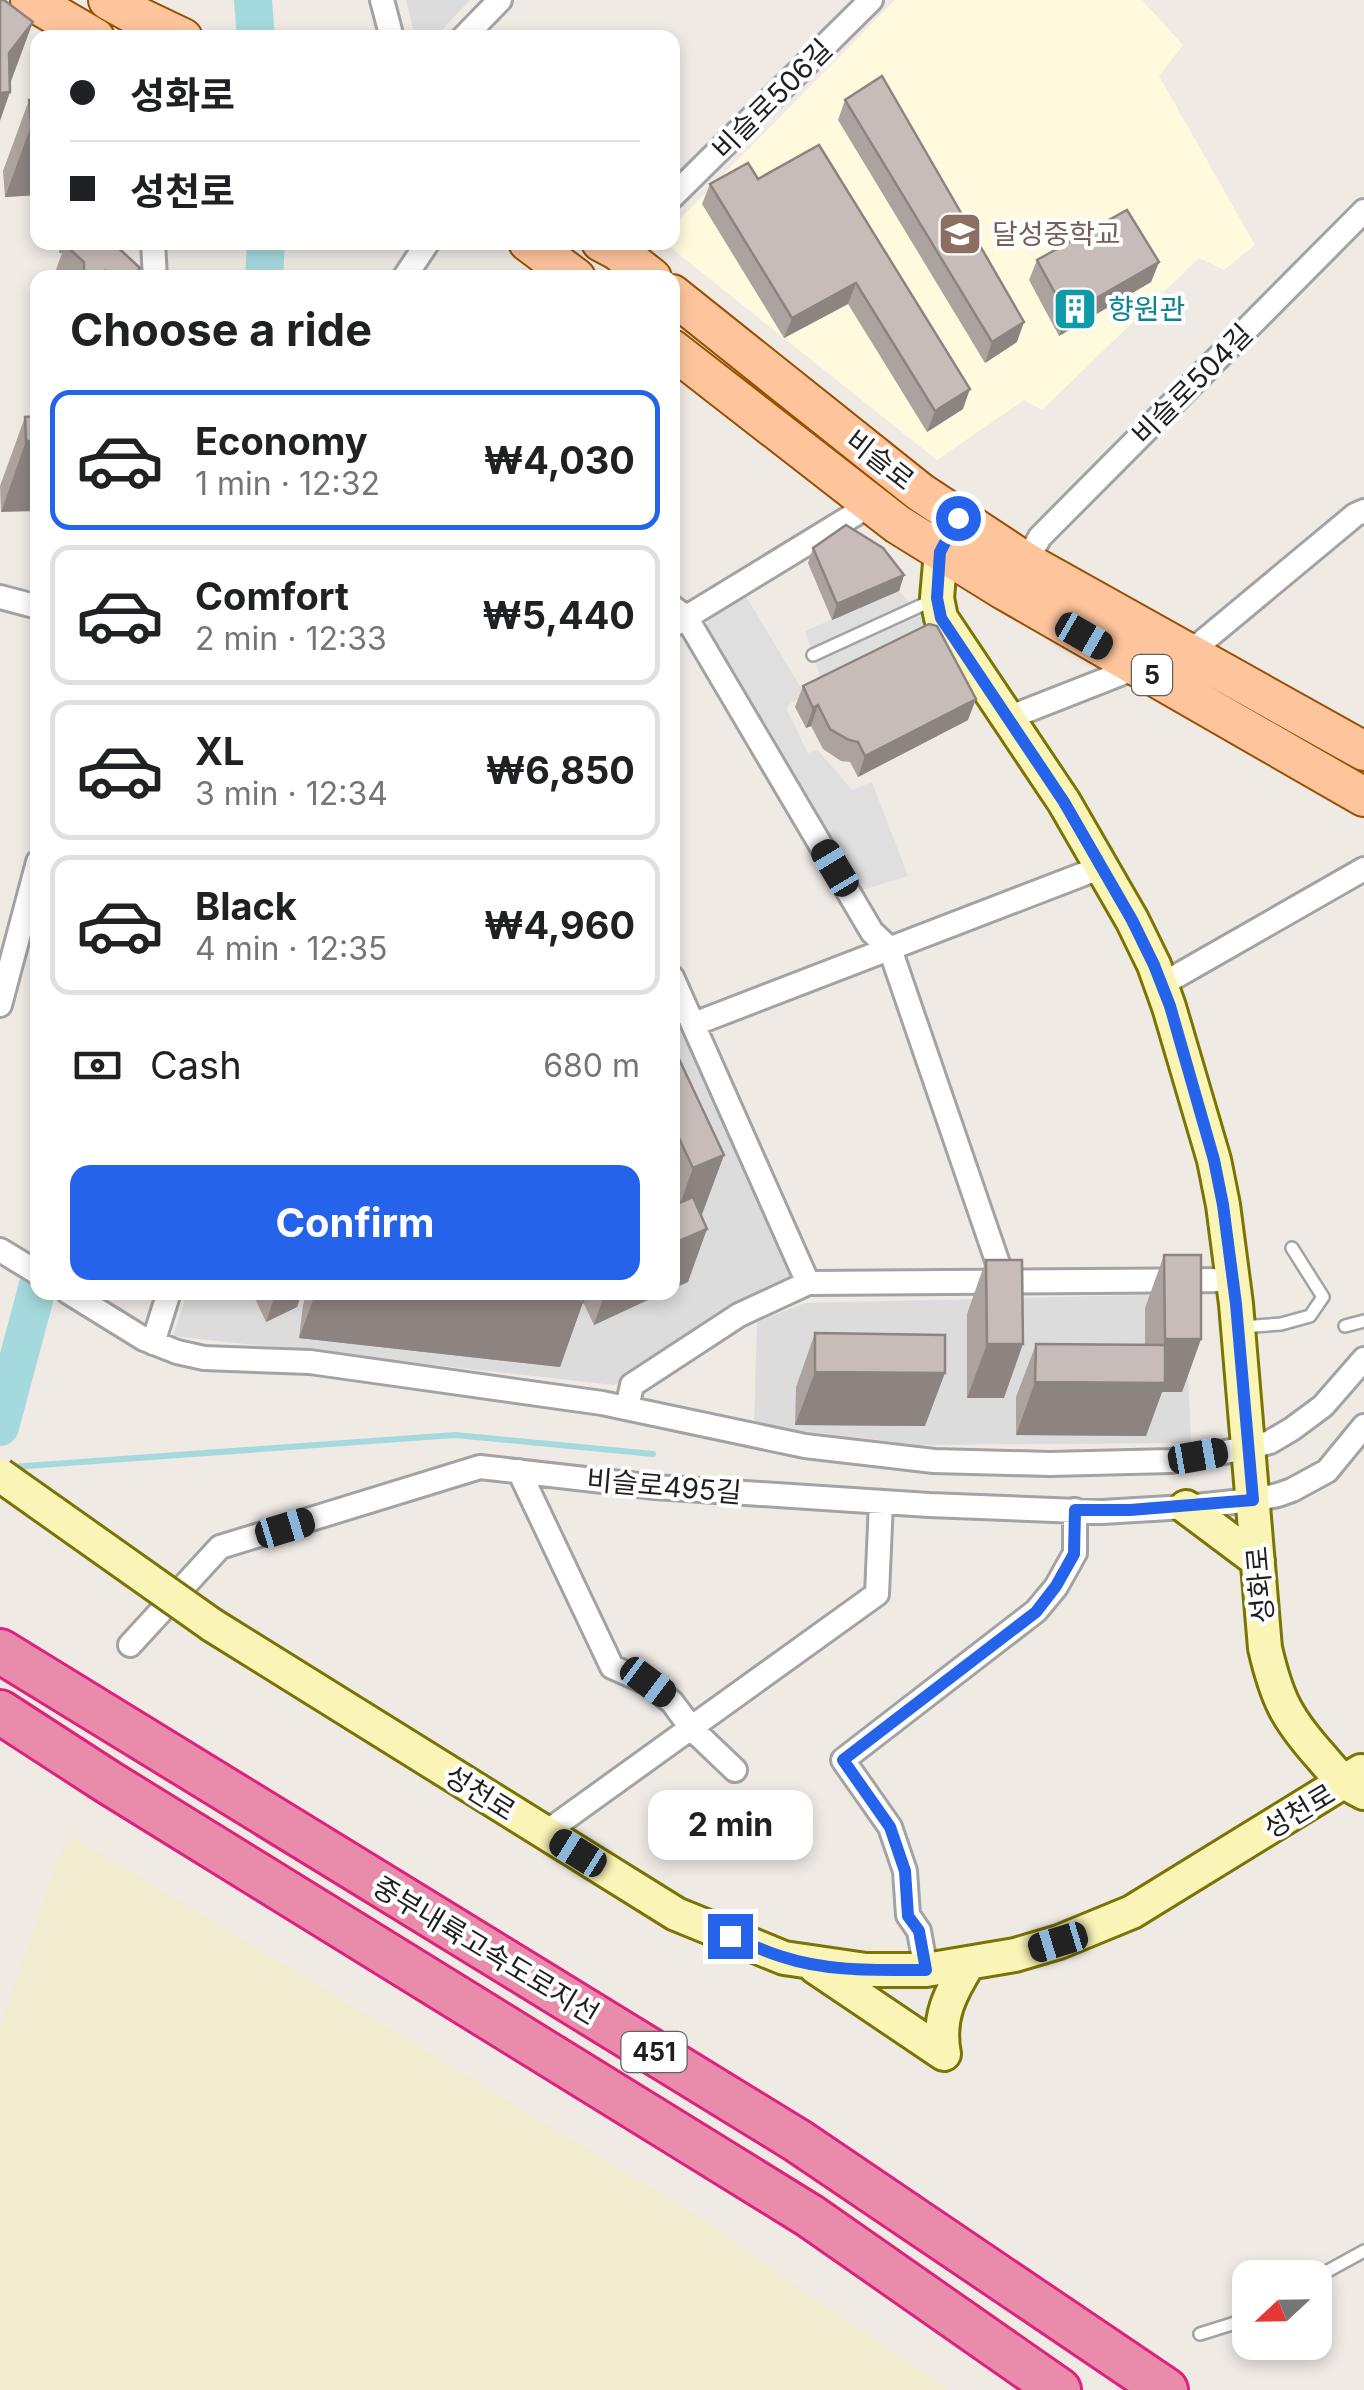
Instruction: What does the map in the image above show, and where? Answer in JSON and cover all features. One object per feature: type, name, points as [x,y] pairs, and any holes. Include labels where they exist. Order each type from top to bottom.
[{"type":"highway","name":"중부내륙고속도로지선","points":[[0,1652],[798,2141],[1166,2390]]},
{"type":"highway","name":"중부내륙고속도로지선","points":[[0,1712],[810,2216],[1059,2390]]},
{"type":"main road","points":[[30,0],[81,30]]},
{"type":"main road","points":[[539,250],[565,270]]},
{"type":"main road","points":[[621,250],[643,270]]},
{"type":"main road","name":"비슬로","points":[[680,300],[920,492],[1026,562],[1064,604],[1138,667],[1364,797]]},
{"type":"main road","name":"비슬로","points":[[680,355],[870,505],[940,552],[1189,653],[1364,751]]},
{"type":"main road","points":[[811,456],[832,458],[859,474],[868,473],[880,460]]},
{"type":"main road","name":"성화로","points":[[958,518],[940,552],[937,598],[941,618],[1064,802],[1132,920],[1170,1006],[1223,1205],[1234,1280],[1265,1648],[1281,1701],[1294,1726],[1357,1782]]},
{"type":"main road","name":"성천로","points":[[0,1475],[212,1625],[544,1833],[676,1914],[784,1958],[866,1970],[926,1970],[1015,1955],[1058,1942],[1132,1912],[1357,1782]]},
{"type":"main road","points":[[1186,1507],[1258,1561]]},
{"type":"main road","points":[[811,1964],[944,2054],[940,2036],[943,2014],[969,1963]]},
{"type":"street","points":[[382,0],[390,30]]},
{"type":"street","points":[[471,30],[500,0]]},
{"type":"street","name":"비슬로506길","points":[[680,189],[871,0]]},
{"type":"street","name":"비슬로504길","points":[[1026,562],[1040,536],[1364,210]]},
{"type":"street","points":[[680,615],[870,505]]},
{"type":"street","points":[[1189,653],[1364,511]]},
{"type":"street","points":[[0,597],[30,606]]},
{"type":"street","points":[[680,622],[872,932],[890,949],[1004,1281]]},
{"type":"street","points":[[1008,718],[1138,667]]},
{"type":"street","points":[[694,1024],[1102,867]]},
{"type":"street","points":[[1161,985],[1364,869]]},
{"type":"street","points":[[1,994],[30,891]]},
{"type":"street","points":[[680,994],[808,1283]]},
{"type":"street","points":[[0,1250],[30,1269]]},
{"type":"street","points":[[627,1408],[632,1385],[739,1315],[808,1283],[1234,1280]]},
{"type":"street","points":[[81,1300],[148,1341],[204,1358],[310,1362],[627,1408],[805,1446],[934,1461],[1171,1461],[1248,1448],[1292,1430],[1335,1394],[1364,1359]]},
{"type":"street","points":[[148,1341],[166,1300]]},
{"type":"street","points":[[1335,1394],[1364,1417]]},
{"type":"street","name":"비슬로495길","points":[[130,1646],[220,1547],[480,1467],[655,1487],[1102,1512],[1253,1500],[1292,1490],[1327,1471],[1364,1426]]},
{"type":"street","points":[[518,1472],[612,1667],[648,1682],[672,1702],[692,1729],[735,1770]]},
{"type":"street","points":[[544,1833],[878,1594],[881,1502]]},
{"type":"street","points":[[926,1970],[919,1931],[908,1916],[905,1871],[890,1827],[843,1760],[1036,1612],[1074,1554],[1075,1510]]},
{"type":"lane","points":[[813,655],[937,598]]},
{"type":"lane","points":[[1238,1328],[1281,1324],[1310,1316],[1323,1297],[1292,1248]]},
{"type":"lane","points":[[1344,1326],[1364,1321]]},
{"type":"lane","points":[[1332,2269],[1364,2251]]},
{"type":"lane","points":[[1200,2334],[1232,2324]]},
{"type":"shaded area","points":[[406,0],[470,0],[442,30],[413,30]]},
{"type":"shaded area","name":"달성중학교","points":[[895,0],[1142,0],[1183,45],[1159,76],[1255,245],[1224,270],[1199,258],[1042,410],[1024,400],[937,460],[674,250],[680,250],[680,219]]},
{"type":"shaded area","points":[[899,591],[921,614],[927,632],[821,679],[805,631]]},
{"type":"shaded area","points":[[744,593],[806,696],[786,708],[808,753],[818,750],[852,790],[872,782],[908,876],[859,891],[704,631],[711,615]]},
{"type":"shaded area","points":[[680,1013],[799,1274],[734,1306],[614,1385],[173,1336],[185,1300],[680,1300]]},
{"type":"shaded area","points":[[1185,1294],[1191,1443],[920,1445],[754,1425],[757,1322],[805,1303]]},
{"type":"shaded area","points":[[71,1835],[712,2224],[949,2390],[0,2390],[0,2027],[57,1859]]},
{"type":"building","points":[[0,0],[33,22],[9,53],[10,92],[0,93]]},
{"type":"building","points":[[882,76],[1024,322],[992,342],[845,100]]},
{"type":"building","points":[[819,145],[970,389],[935,411],[856,283],[792,318],[710,184],[748,163],[758,179]]},
{"type":"building","name":"향원관","points":[[1127,210],[1159,262],[1067,315],[1037,260]]},
{"type":"building","points":[[71,250],[121,250],[140,268],[84,270],[84,262]]},
{"type":"building","points":[[25,417],[30,417],[30,441],[26,441]]},
{"type":"building","points":[[846,525],[883,548],[904,575],[837,604],[813,548]]},
{"type":"building","points":[[929,624],[937,626],[976,699],[865,756],[858,742],[830,729],[818,705],[813,708],[803,686]]},
{"type":"building","points":[[680,1061],[724,1155],[693,1168],[680,1140]]},
{"type":"building","points":[[693,1197],[707,1229],[680,1241],[680,1203]]},
{"type":"building","points":[[1164,1255],[1201,1255],[1201,1339],[1165,1339]]},
{"type":"building","points":[[986,1260],[1022,1260],[1023,1344],[987,1344]]},
{"type":"building","points":[[815,1333],[945,1335],[945,1373],[815,1372]]},
{"type":"building","points":[[1036,1344],[1165,1345],[1165,1383],[1035,1382]]},
{"type":"waterway","points":[[253,0],[255,30]]},
{"type":"waterway","points":[[264,270],[266,250]]},
{"type":"waterway","points":[[0,1427],[34,1300]]},
{"type":"waterway","points":[[12,1467],[455,1435],[653,1454]]},
{"type":"place","name":"달성중학교","points":[[960,234]]},
{"type":"place","name":"향원관","points":[[1075,309]]},
{"type":"route","points":[[730,1936],[784,1958],[811,1964],[866,1970],[926,1970],[919,1931],[908,1916],[905,1871],[890,1827],[843,1760],[1036,1612],[1074,1554],[1075,1510],[1102,1512],[1253,1500],[1223,1205],[1170,1006],[1132,920],[1064,802],[941,618],[937,598],[940,552],[958,518]]}]
